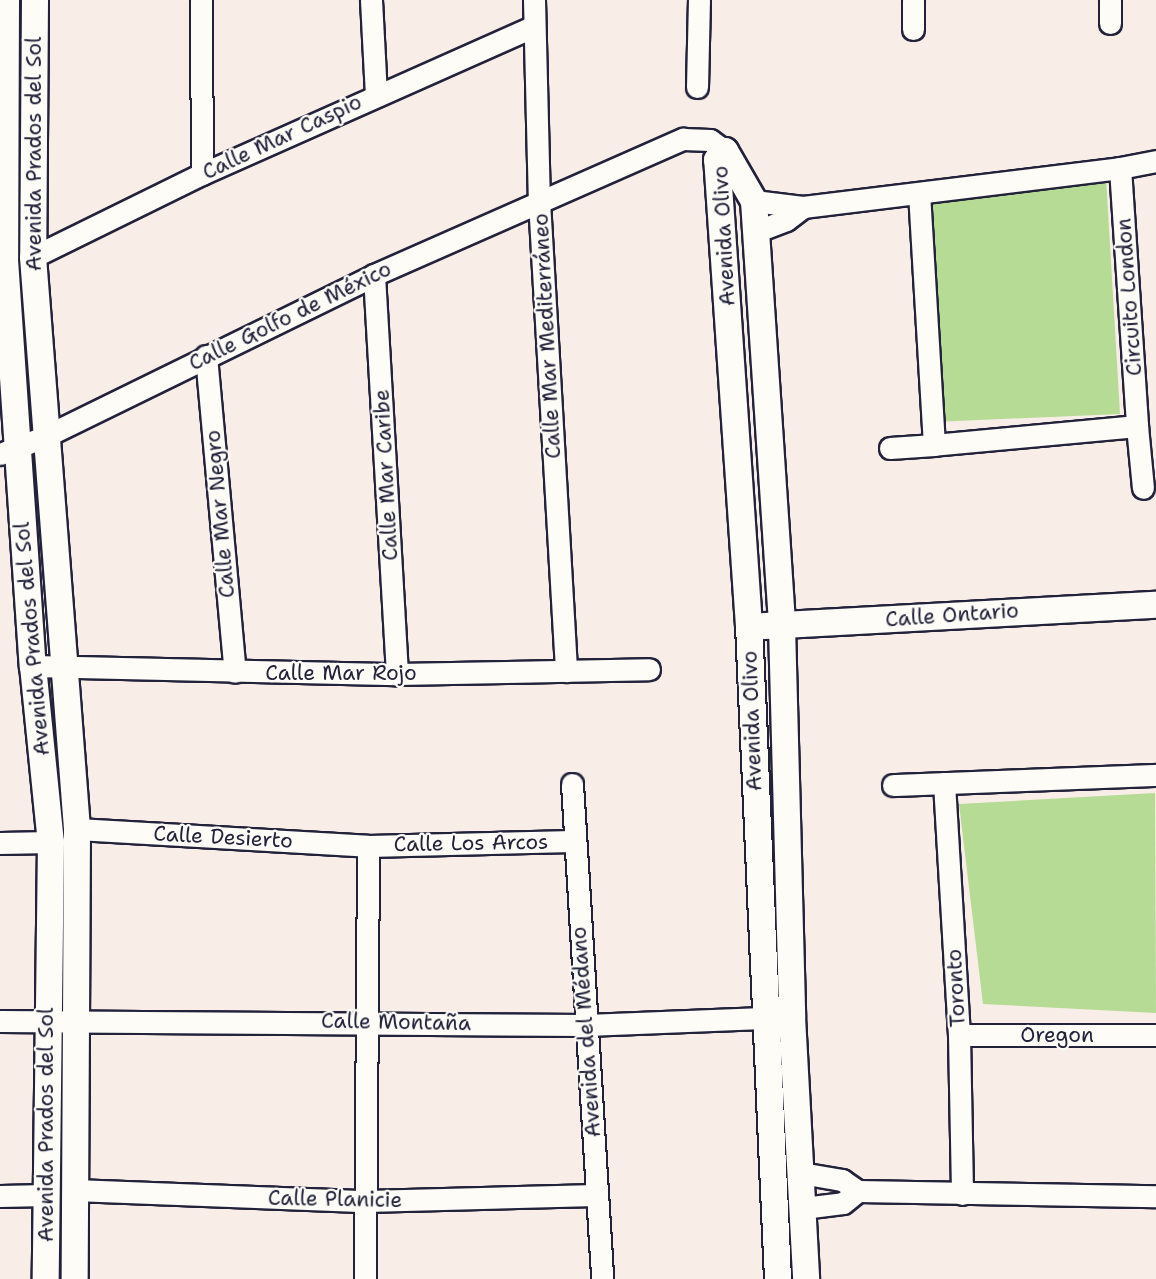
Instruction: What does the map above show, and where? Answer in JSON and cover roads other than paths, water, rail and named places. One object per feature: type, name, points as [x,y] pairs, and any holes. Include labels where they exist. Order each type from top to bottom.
[{"type":"street","name":"Avenida Prados del Sol","points":[[6,0],[2,260],[8,451],[51,842],[47,1020],[46,1279]]},
{"type":"street","name":"Avenida Prados del Sol","points":[[35,0],[33,257],[44,437],[77,829],[75,1279]]},
{"type":"street","points":[[201,0],[202,174]]},
{"type":"street","points":[[371,0],[376,94]]},
{"type":"street","name":"Calle Mar Mediterráneo","points":[[534,0],[539,201],[566,671]]},
{"type":"street","points":[[697,87],[699,0]]},
{"type":"street","points":[[913,0],[913,29]]},
{"type":"street","points":[[1110,0],[1110,23]]},
{"type":"street","name":"Calle Mar Caspio","points":[[33,257],[202,174],[376,94],[534,26]]},
{"type":"street","points":[[3,95],[34,96]]},
{"type":"street","name":"Calle Golfo de México","points":[[8,451],[44,437],[374,275],[683,139],[710,140],[725,151]]},
{"type":"street","name":"Avenida Olivo","points":[[778,1279],[764,1017],[749,626],[717,160],[725,151],[754,201],[782,626],[792,1017],[806,1279]]},
{"type":"street","points":[[720,202],[754,201],[803,207],[919,195],[1120,168],[1156,161]]},
{"type":"street","name":"Circuito London","points":[[1120,168],[1143,488]]},
{"type":"street","points":[[919,195],[934,445]]},
{"type":"street","points":[[723,235],[755,232],[786,220],[803,207]]},
{"type":"street","name":"Calle Mar Caribe","points":[[374,275],[397,674]]},
{"type":"street","name":"Calle Mar Negro","points":[[206,356],[235,672]]},
{"type":"street","points":[[890,448],[1137,426]]},
{"type":"street","name":"Calle Ontario","points":[[749,626],[1156,605]]},
{"type":"street","name":"Calle Mar Rojo","points":[[33,666],[397,674],[649,669]]},
{"type":"street","points":[[893,784],[1156,775]]},
{"type":"street","name":"Toronto","points":[[944,783],[959,1035],[962,1194]]},
{"type":"street","name":"Avenida del Médano","points":[[572,784],[573,841],[602,1279]]},
{"type":"street","name":"Calle Desierto","points":[[77,829],[369,846]]},
{"type":"street","name":"Calle Los Arcos","points":[[369,846],[573,841]]},
{"type":"street","points":[[0,843],[51,842]]},
{"type":"street","points":[[365,1279],[369,846]]},
{"type":"street","name":"Calle Montaña","points":[[0,1021],[586,1025],[792,1017]]},
{"type":"street","name":"Oregon","points":[[959,1035],[1156,1035]]},
{"type":"street","points":[[801,1173],[842,1180],[858,1191],[1156,1196]]},
{"type":"street","name":"Calle Planicie","points":[[74,1190],[366,1201],[596,1196]]},
{"type":"street","points":[[803,1208],[843,1203],[858,1191]]},
{"type":"street","points":[[0,1196],[46,1195]]}]
